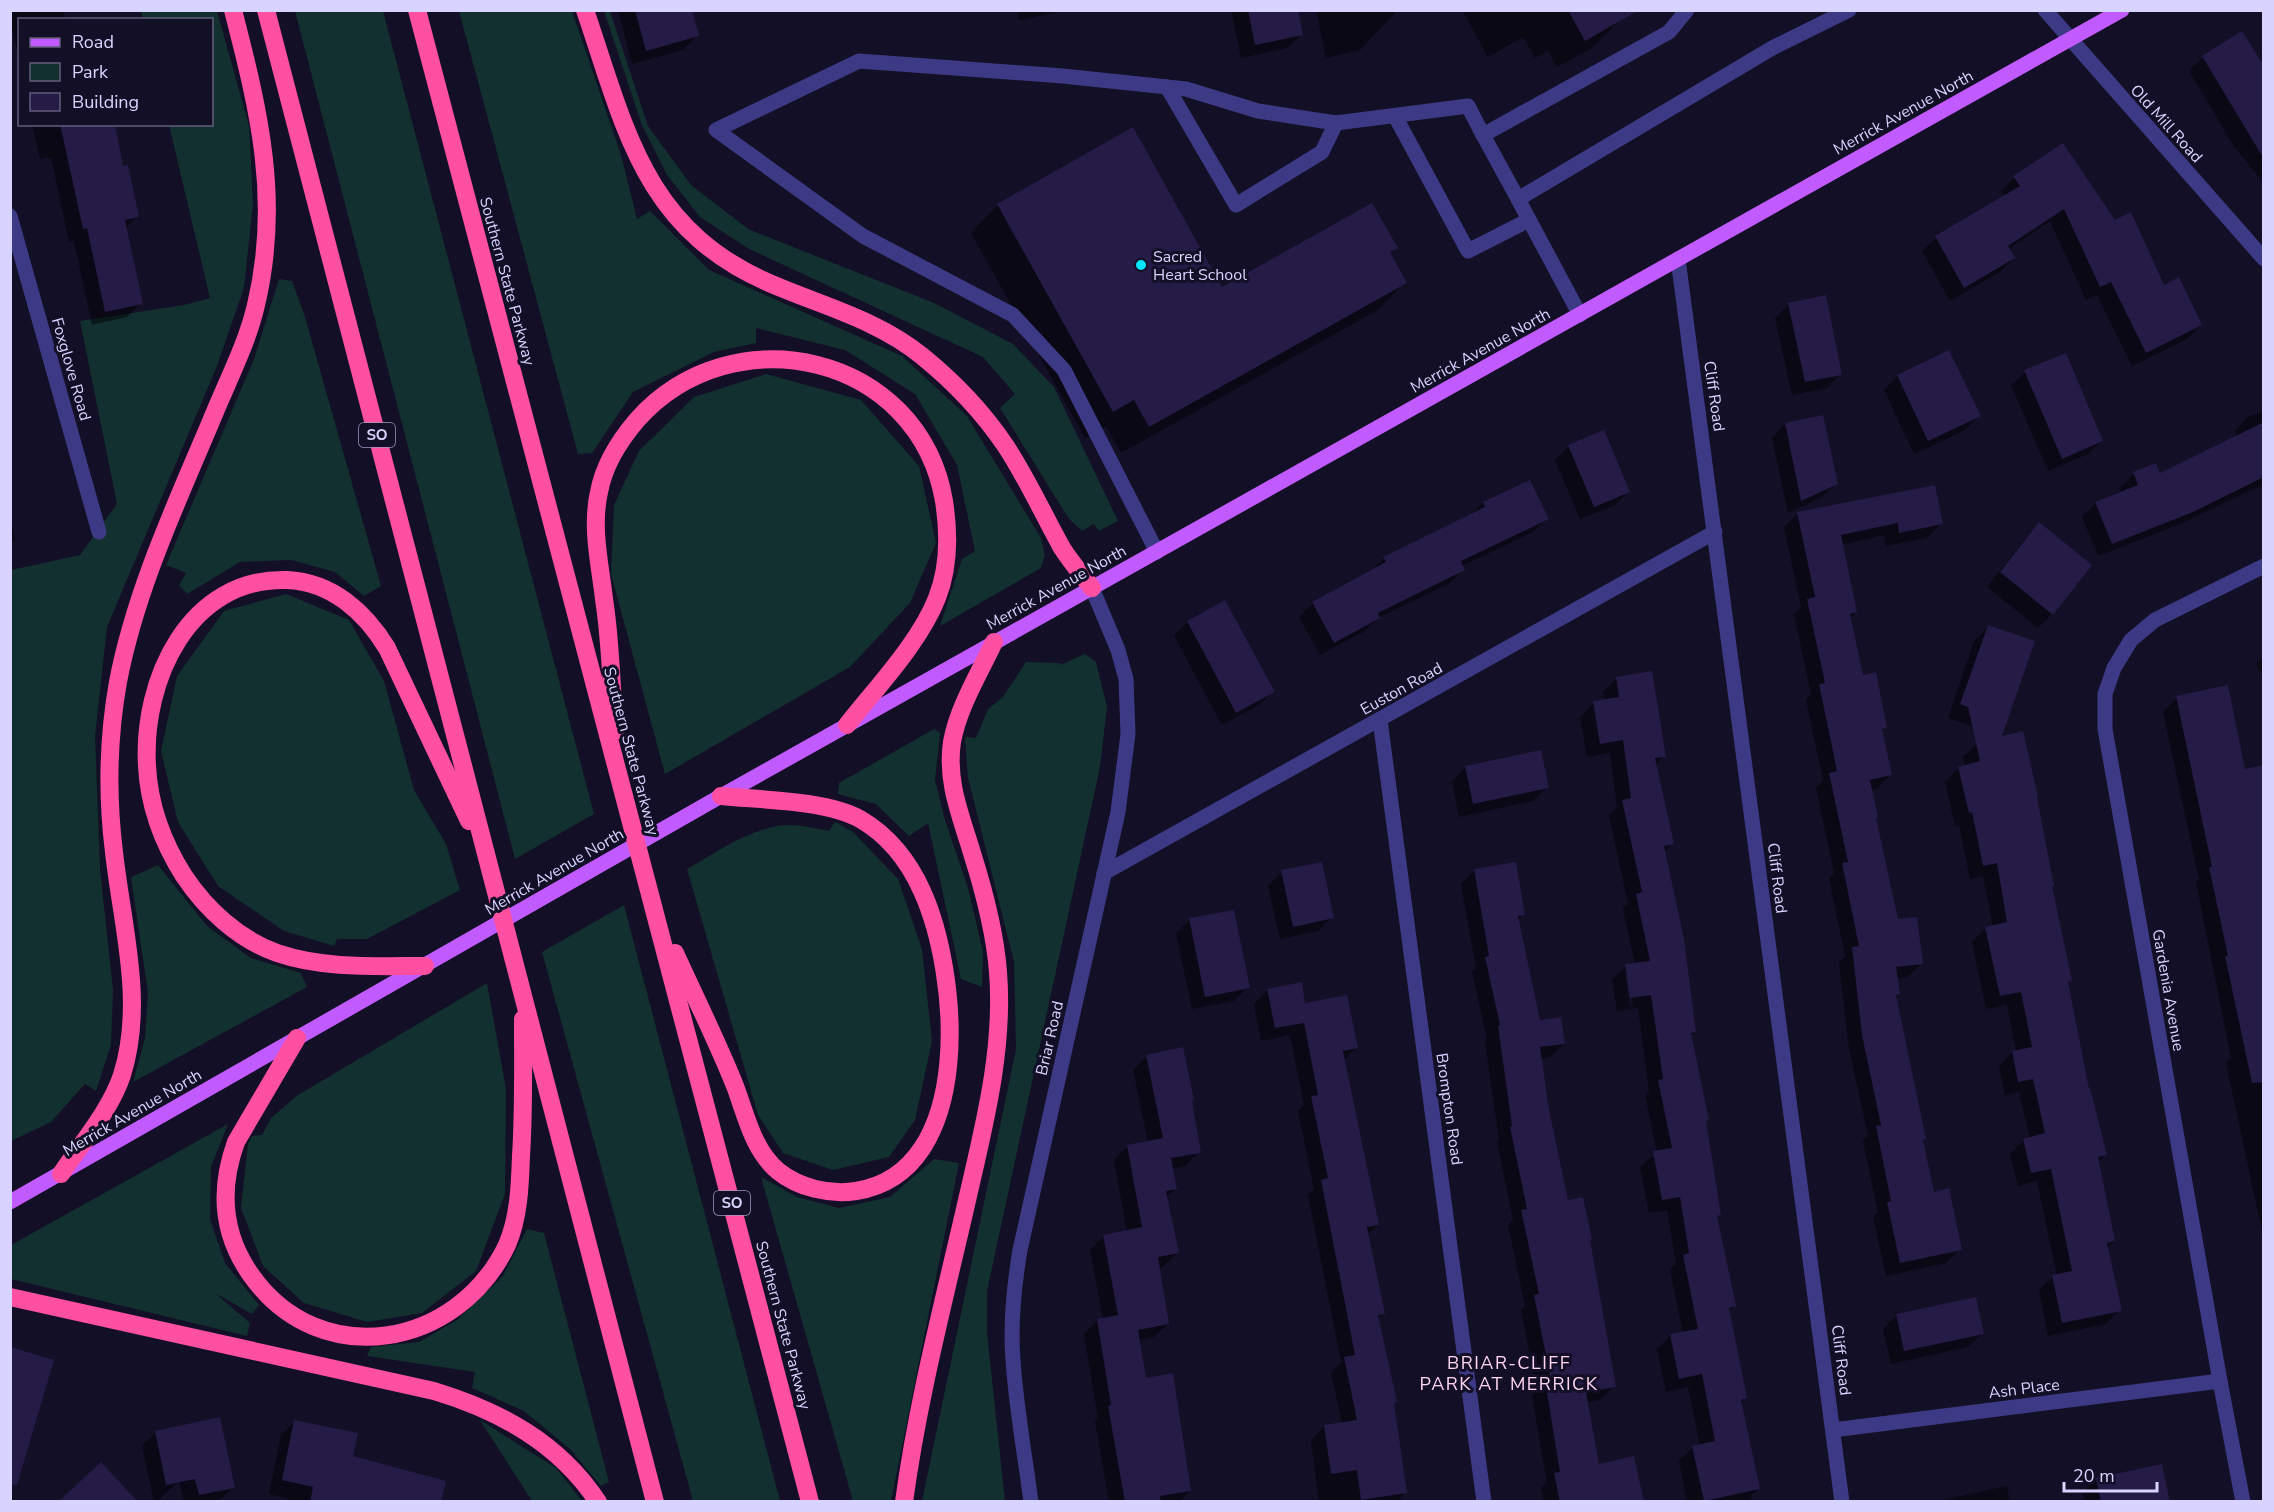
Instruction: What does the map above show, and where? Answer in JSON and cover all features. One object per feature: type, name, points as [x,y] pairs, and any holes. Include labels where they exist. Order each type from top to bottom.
[{"type":"highway","points":[[61,1174],[100,1117],[120,1080],[130,1037],[133,994],[110,809],[110,764],[118,684],[128,640],[168,527],[245,340],[256,306],[262,273],[268,197],[266,164],[256,100],[232,10]]},
{"type":"highway","name":"SO","points":[[266,10],[655,1502]]},
{"type":"highway","name":"Southern State Parkway","points":[[417,10],[810,1502]]},
{"type":"highway","points":[[585,10],[624,126],[650,183],[666,206],[686,228],[713,251],[740,268],[766,282],[868,322],[920,354],[944,374],[968,398],[1006,446],[1064,551],[1092,588]]},
{"type":"highway","points":[[618,777],[605,600],[596,541],[599,492],[615,450],[628,431],[657,400],[690,379],[730,365],[753,360],[796,360],[839,371],[861,381],[898,408],[926,446],[935,467],[942,489],[948,534],[938,597],[908,647],[847,725]]},
{"type":"highway","points":[[425,966],[363,966],[323,963],[276,952],[254,942],[231,927],[191,886],[174,860],[160,830],[151,797],[147,765],[152,701],[174,645],[206,607],[223,595],[249,585],[275,580],[293,580],[312,584],[346,600],[375,628],[387,648],[488,860]]},
{"type":"highway","points":[[904,1502],[909,1461],[981,1138],[999,1029],[1000,1000],[994,941],[979,874],[950,778],[952,741],[957,725],[994,642]]},
{"type":"highway","points":[[653,904],[735,1088],[749,1128],[768,1161],[777,1170],[815,1189],[846,1192],[875,1186],[888,1180],[914,1159],[926,1145],[940,1112],[946,1089],[950,1044],[947,987],[943,961],[930,911],[917,881],[887,840],[860,819],[846,813],[812,806],[721,796]]},
{"type":"highway","points":[[297,1038],[236,1142],[230,1159],[224,1200],[232,1241],[242,1262],[267,1295],[284,1311],[303,1322],[322,1329],[359,1336],[401,1333],[420,1328],[438,1319],[470,1296],[496,1264],[507,1244],[515,1221],[520,1176],[524,993]]},
{"type":"highway","points":[[10,1297],[458,1398],[493,1412],[531,1434],[575,1473],[598,1502]]},
{"type":"main road","name":"Merrick Avenue North","points":[[10,1202],[721,796],[2122,10]]},
{"type":"street","points":[[1483,135],[1669,32],[1687,10]]},
{"type":"street","points":[[1518,199],[1774,47],[1849,10]]},
{"type":"street","name":"Old Mill Road","points":[[2045,10],[2264,259]]},
{"type":"street","points":[[1156,552],[1064,370],[1013,315],[863,236],[716,130],[859,61],[1063,76],[1186,89],[1258,111],[1336,123],[1468,106],[1580,315]]},
{"type":"street","points":[[1167,87],[1236,205],[1322,152],[1336,123]]},
{"type":"street","points":[[1395,116],[1468,251],[1529,220]]},
{"type":"street","name":"Foxglove Road","points":[[10,216],[99,532]]},
{"type":"street","name":"Cliff Road","points":[[1678,259],[1842,1502]]},
{"type":"street","name":"Euston Road","points":[[1104,873],[1715,532]]},
{"type":"street","name":"Gardenia Avenue","points":[[2243,1502],[2105,729],[2105,694],[2114,668],[2131,640],[2155,620],[2264,566]]},
{"type":"street","name":"Briar Road","points":[[1031,1502],[1012,1359],[1016,1274],[1118,813],[1128,734],[1126,679],[1118,650],[1092,588]]},
{"type":"street","name":"Brompton Road","points":[[1380,720],[1484,1502]]},
{"type":"street","name":"Ash Place","points":[[1833,1430],[2220,1381]]},
{"type":"green space","points":[[141,11],[217,11],[249,126],[253,204],[244,288],[217,366],[107,627],[95,736],[100,869],[113,990],[111,1045],[96,1091],[85,1084],[51,1122],[11,1141],[11,570],[80,555],[117,504],[80,321],[184,305],[210,298],[169,126],[213,126],[213,18],[143,18]]},
{"type":"green space","points":[[295,11],[383,11],[594,814],[515,859]]},
{"type":"green space","points":[[459,11],[572,11],[621,155],[637,219],[650,211],[709,270],[902,356],[967,416],[1041,538],[1045,555],[1041,568],[940,626],[962,559],[975,551],[957,465],[915,394],[845,350],[756,328],[756,343],[714,352],[633,392],[592,453],[578,454]]},
{"type":"green space","points":[[604,11],[610,11],[648,126],[691,185],[748,229],[934,303],[1013,344],[1054,387],[1118,521],[1099,531],[1094,524],[1082,531],[1069,519],[1000,408],[1015,394],[983,357],[749,249],[700,217],[667,175],[642,125]]},
{"type":"green space","points":[[279,279],[292,281],[305,317],[381,586],[364,596],[335,572],[291,560],[240,562],[187,594],[179,585],[186,573],[166,565],[254,359]]},
{"type":"green space","points":[[766,374],[861,400],[919,466],[936,543],[910,603],[850,667],[665,774],[611,574],[614,505],[639,451],[694,397]]},
{"type":"green space","points":[[286,594],[349,620],[384,681],[414,790],[446,844],[460,890],[367,939],[337,939],[334,946],[284,931],[218,886],[178,822],[161,751],[177,676],[224,611]]},
{"type":"green space","points":[[1085,654],[1096,662],[1107,707],[1100,767],[987,1291],[987,1333],[1005,1501],[922,1501],[1016,1049],[1014,962],[968,778],[965,737],[976,738],[988,709],[1003,697],[1026,662],[1060,663],[1060,665]]},
{"type":"green space","points":[[934,729],[940,733],[935,780],[945,820],[968,888],[983,952],[982,987],[961,979],[928,823],[909,836],[876,804],[838,794],[839,783]]},
{"type":"green space","points":[[835,822],[853,832],[898,879],[922,949],[932,1041],[915,1120],[889,1157],[833,1170],[783,1153],[758,1115],[687,869],[730,844],[765,829],[790,825],[829,831]]},
{"type":"green space","points":[[158,865],[207,926],[251,958],[301,973],[307,987],[133,1082],[145,1038],[148,993],[131,877]]},
{"type":"green space","points":[[624,905],[780,1501],[693,1501],[542,952]]},
{"type":"green space","points":[[487,983],[506,1089],[505,1194],[476,1271],[422,1313],[367,1322],[304,1303],[263,1266],[241,1208],[248,1144],[252,1136],[262,1135],[271,1118],[298,1095]]},
{"type":"green space","points":[[228,1124],[211,1167],[210,1219],[225,1263],[259,1305],[252,1314],[215,1293],[250,1323],[247,1336],[11,1279],[11,1245]]},
{"type":"green space","points":[[934,1159],[959,1163],[891,1501],[853,1501],[761,1177],[797,1197],[839,1208],[890,1197]]},
{"type":"green space","points":[[527,1229],[544,1233],[609,1482],[601,1486],[570,1449],[524,1411],[472,1388],[475,1372],[367,1356],[371,1347],[419,1342],[457,1320],[503,1276]]},
{"type":"green space","points":[[480,1420],[556,1468],[582,1501],[532,1501]]},
{"type":"building","points":[[635,10],[692,10],[699,36],[646,51]]},
{"type":"building","points":[[1248,10],[1298,10],[1303,35],[1255,45]]},
{"type":"building","points":[[1568,10],[1639,10],[1585,41]]},
{"type":"building","points":[[2242,31],[2264,66],[2264,159],[2202,56]]},
{"type":"building","points":[[60,126],[115,126],[123,166],[128,165],[139,217],[125,220],[143,304],[105,312],[87,228],[83,229]]},
{"type":"building","points":[[1133,127],[1222,287],[1372,203],[1398,248],[1390,252],[1407,283],[1149,427],[1134,400],[1113,412],[997,204]]},
{"type":"building","points":[[2063,143],[2115,220],[2131,212],[2164,285],[2179,277],[2202,325],[2146,353],[2111,282],[2100,287],[2064,209],[2008,246],[2015,258],[1964,288],[1935,236],[2020,186],[2013,176]]},
{"type":"building","points":[[1826,295],[1842,375],[1805,382],[1788,303]]},
{"type":"building","points":[[1949,350],[1981,416],[1928,441],[1897,375]]},
{"type":"building","points":[[2066,353],[2103,441],[2062,459],[2024,370]]},
{"type":"building","points":[[1823,415],[1838,484],[1801,501],[1785,423]]},
{"type":"building","points":[[2264,422],[2264,477],[2193,512],[2112,544],[2095,502],[2138,485],[2133,472],[2156,463],[2160,473]]},
{"type":"building","points":[[1604,430],[1630,492],[1594,507],[1568,445]]},
{"type":"building","points":[[1530,480],[1549,519],[1461,561],[1465,570],[1378,613],[1380,618],[1334,643],[1312,602],[1386,562],[1383,557],[1485,507],[1483,502]]},
{"type":"building","points":[[1935,485],[1943,524],[1899,533],[1898,523],[1841,535],[1857,612],[1850,614],[1863,675],[1876,672],[1887,728],[1882,729],[1892,775],[1870,780],[1878,817],[1876,818],[1898,919],[1917,917],[1923,964],[1896,967],[1900,994],[1896,995],[1926,1139],[1923,1140],[1934,1192],[1949,1188],[1962,1250],[1900,1263],[1887,1202],[1891,1201],[1876,1126],[1881,1125],[1862,1035],[1852,947],[1859,946],[1842,863],[1848,862],[1829,773],[1837,771],[1819,684],[1825,683],[1807,599],[1815,597],[1797,512]]},
{"type":"building","points":[[2039,522],[2092,565],[2053,615],[2000,572]]},
{"type":"building","points":[[1225,600],[1275,692],[1236,713],[1187,621]]},
{"type":"building","points":[[1988,625],[2035,641],[2002,736],[2023,731],[2038,796],[2054,886],[2052,886],[2072,981],[2068,982],[2089,1089],[2107,1155],[2098,1157],[2115,1241],[2107,1243],[2122,1311],[2062,1323],[2052,1275],[2072,1271],[2051,1169],[2031,1173],[2023,1139],[2045,1133],[2033,1079],[2018,1082],[2012,1051],[2032,1047],[2021,992],[2000,996],[1985,927],[2007,922],[1997,863],[1983,866],[1972,812],[1969,813],[1958,767],[1980,761],[1968,707],[1960,704]]},
{"type":"building","points":[[1652,671],[1666,757],[1655,758],[1674,844],[1664,846],[1684,939],[1696,1032],[1691,1033],[1709,1120],[1706,1121],[1721,1215],[1717,1216],[1736,1306],[1729,1308],[1747,1398],[1741,1400],[1760,1489],[1704,1501],[1692,1446],[1715,1441],[1702,1374],[1679,1379],[1670,1334],[1698,1329],[1683,1255],[1689,1253],[1680,1197],[1662,1200],[1653,1151],[1672,1148],[1658,1080],[1663,1079],[1651,995],[1630,998],[1625,964],[1650,961],[1636,894],[1642,892],[1622,800],[1631,798],[1623,740],[1600,744],[1593,701],[1619,697],[1616,677]]},
{"type":"building","points":[[2228,685],[2245,769],[2264,765],[2264,1082],[2252,1083],[2225,956],[2228,956],[2209,867],[2212,867],[2176,696]]},
{"type":"building","points":[[1541,750],[1549,788],[1473,804],[1465,766]]},
{"type":"building","points":[[1322,862],[1334,918],[1293,927],[1281,870]]},
{"type":"building","points":[[1516,862],[1525,915],[1518,916],[1540,1020],[1561,1017],[1565,1044],[1540,1047],[1549,1110],[1568,1200],[1583,1197],[1616,1387],[1586,1392],[1599,1464],[1634,1456],[1644,1502],[1560,1502],[1554,1473],[1560,1472],[1545,1381],[1551,1380],[1534,1295],[1539,1294],[1521,1210],[1527,1209],[1510,1127],[1512,1126],[1498,1026],[1500,1025],[1485,957],[1489,956],[1474,869]]},
{"type":"building","points":[[1234,910],[1250,988],[1205,997],[1189,918]]},
{"type":"building","points":[[1302,982],[1305,1003],[1347,995],[1358,1048],[1343,1051],[1379,1225],[1367,1227],[1385,1314],[1378,1315],[1397,1402],[1394,1403],[1407,1493],[1361,1500],[1357,1470],[1331,1474],[1324,1425],[1357,1420],[1344,1357],[1355,1355],[1321,1180],[1328,1178],[1311,1096],[1318,1095],[1304,1023],[1275,1028],[1267,989]]},
{"type":"building","points":[[1183,1047],[1194,1100],[1192,1101],[1201,1153],[1171,1158],[1177,1189],[1166,1191],[1179,1253],[1158,1257],[1169,1324],[1138,1330],[1146,1378],[1173,1373],[1191,1491],[1160,1496],[1161,1502],[1125,1502],[1108,1406],[1111,1405],[1097,1319],[1118,1315],[1103,1235],[1142,1227],[1127,1145],[1163,1138],[1146,1055]]},
{"type":"building","points":[[1976,1297],[1984,1334],[1904,1351],[1896,1314]]},
{"type":"building","points":[[10,1347],[54,1360],[17,1485],[10,1484]]},
{"type":"building","points":[[220,1417],[235,1488],[199,1495],[195,1479],[166,1485],[155,1431]]},
{"type":"building","points":[[294,1420],[358,1433],[353,1456],[446,1481],[441,1502],[310,1502],[313,1487],[282,1480]]},
{"type":"building","points":[[101,1462],[138,1502],[58,1502]]},
{"type":"building","points":[[2162,1464],[2170,1502],[2101,1502],[2096,1478]]},
{"type":"place","name":"Sacred Heart School","points":[[1141,265]]},
{"type":"district","name":"BRIAR-CLIFF PARK AT MERRICK","points":[[1509,1373]]}]
